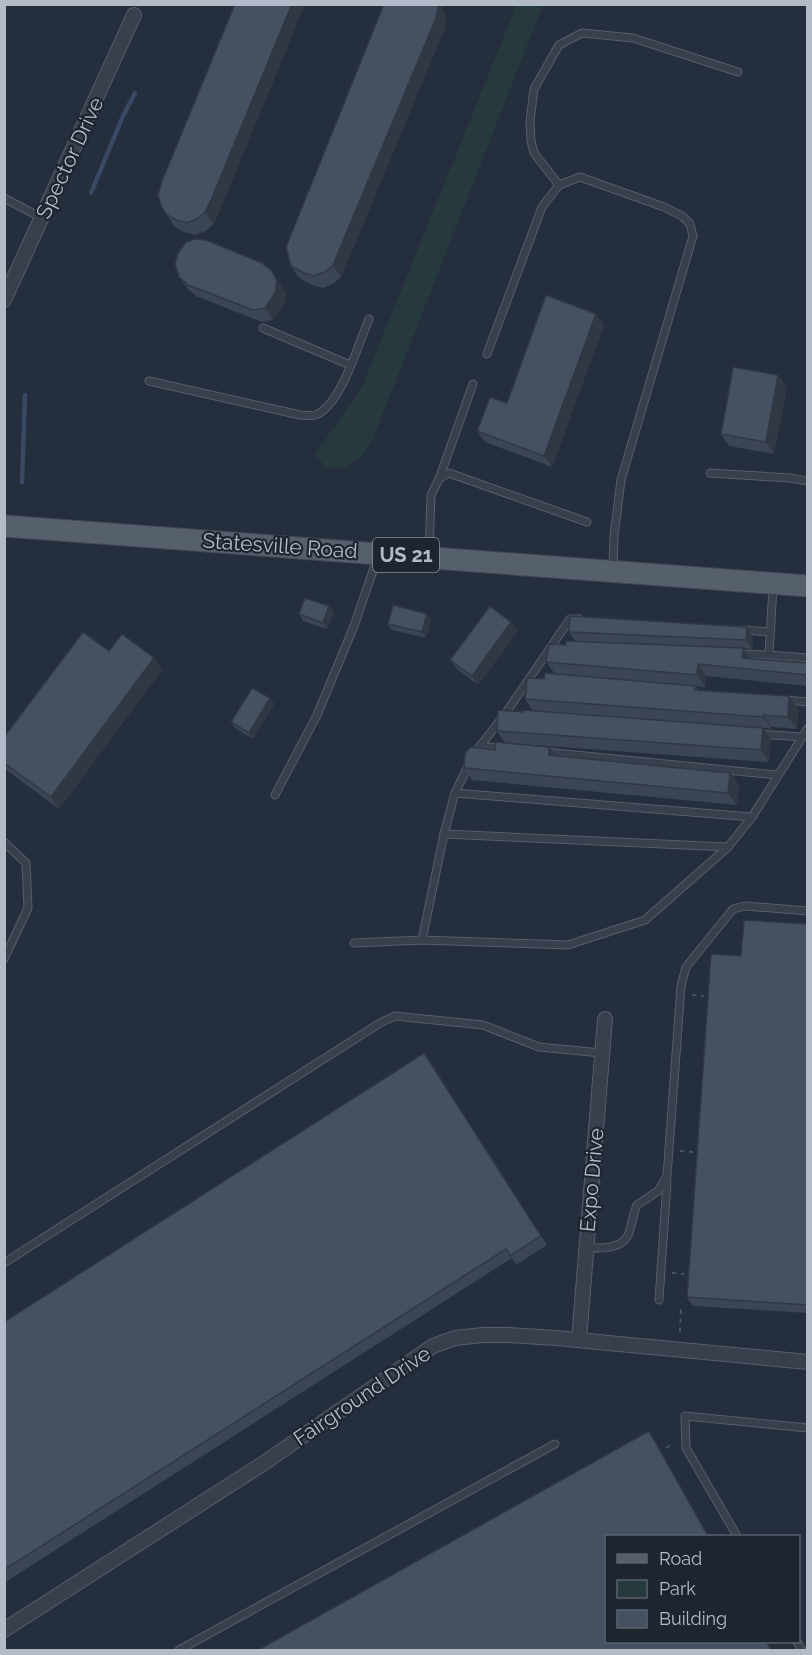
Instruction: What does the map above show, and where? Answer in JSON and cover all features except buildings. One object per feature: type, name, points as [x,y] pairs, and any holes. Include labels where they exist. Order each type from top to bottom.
[{"type":"main road","name":"Statesville Road","points":[[4,526],[807,586]]},
{"type":"street","name":"Spector Drive","points":[[4,300],[137,10]]},
{"type":"street","name":"Expo Drive","points":[[579,1340],[605,1019]]},
{"type":"street","name":"Fairground Drive","points":[[4,1630],[264,1463],[433,1346],[455,1338],[483,1335],[579,1340],[807,1362]]},
{"type":"lane","points":[[559,185],[534,153],[530,121],[534,89],[559,45],[582,33],[633,38],[738,72]]},
{"type":"lane","points":[[487,354],[542,207],[559,185],[580,177],[664,207],[682,216],[690,224],[693,236],[621,480],[614,536],[613,573]]},
{"type":"lane","points":[[4,198],[42,218]]},
{"type":"lane","points":[[149,381],[300,415],[316,416],[329,406],[339,392],[369,320]]},
{"type":"lane","points":[[263,328],[350,365]]},
{"type":"lane","points":[[429,557],[431,495],[439,479],[473,384]]},
{"type":"lane","points":[[439,479],[449,473],[587,522]]},
{"type":"lane","points":[[710,473],[790,478],[807,482]]},
{"type":"lane","points":[[275,795],[317,715],[354,626],[379,553]]},
{"type":"lane","points":[[769,656],[773,584]]},
{"type":"lane","points":[[422,940],[455,793],[480,746],[505,714],[570,619],[582,619]]},
{"type":"lane","points":[[732,629],[770,632]]},
{"type":"lane","points":[[553,646],[564,646]]},
{"type":"lane","points":[[735,654],[807,658]]},
{"type":"lane","points":[[530,678],[542,678]]},
{"type":"lane","points":[[773,699],[807,702]]},
{"type":"lane","points":[[505,714],[517,715]]},
{"type":"lane","points":[[354,944],[422,940],[568,945],[645,920],[728,847],[752,817],[807,728]]},
{"type":"lane","points":[[754,733],[802,737]]},
{"type":"lane","points":[[480,746],[515,750]]},
{"type":"lane","points":[[539,752],[777,775]]},
{"type":"lane","points":[[455,793],[752,817]]},
{"type":"lane","points":[[444,834],[728,847]]},
{"type":"lane","points":[[4,842],[26,863],[28,908],[4,959]]},
{"type":"lane","points":[[659,1300],[681,986],[686,967],[733,909],[746,906],[807,911]]},
{"type":"lane","points":[[4,1263],[380,1023],[395,1016],[483,1025],[539,1047],[602,1053]]},
{"type":"lane","points":[[586,1248],[615,1247],[623,1242],[628,1236],[637,1205],[658,1191],[667,1176]]},
{"type":"lane","points":[[736,1535],[686,1448],[685,1416],[807,1428]]},
{"type":"lane","points":[[179,1650],[555,1444]]},
{"type":"path","points":[[670,1150],[693,1152]]},
{"type":"path","points":[[680,1332],[681,1309]]},
{"type":"green space","points":[[514,5],[543,5],[373,439],[363,455],[346,468],[325,467],[315,454],[362,387],[515,9]]},
{"type":"waterway","points":[[91,193],[135,93]]},
{"type":"waterway","points":[[22,482],[25,395]]}]
